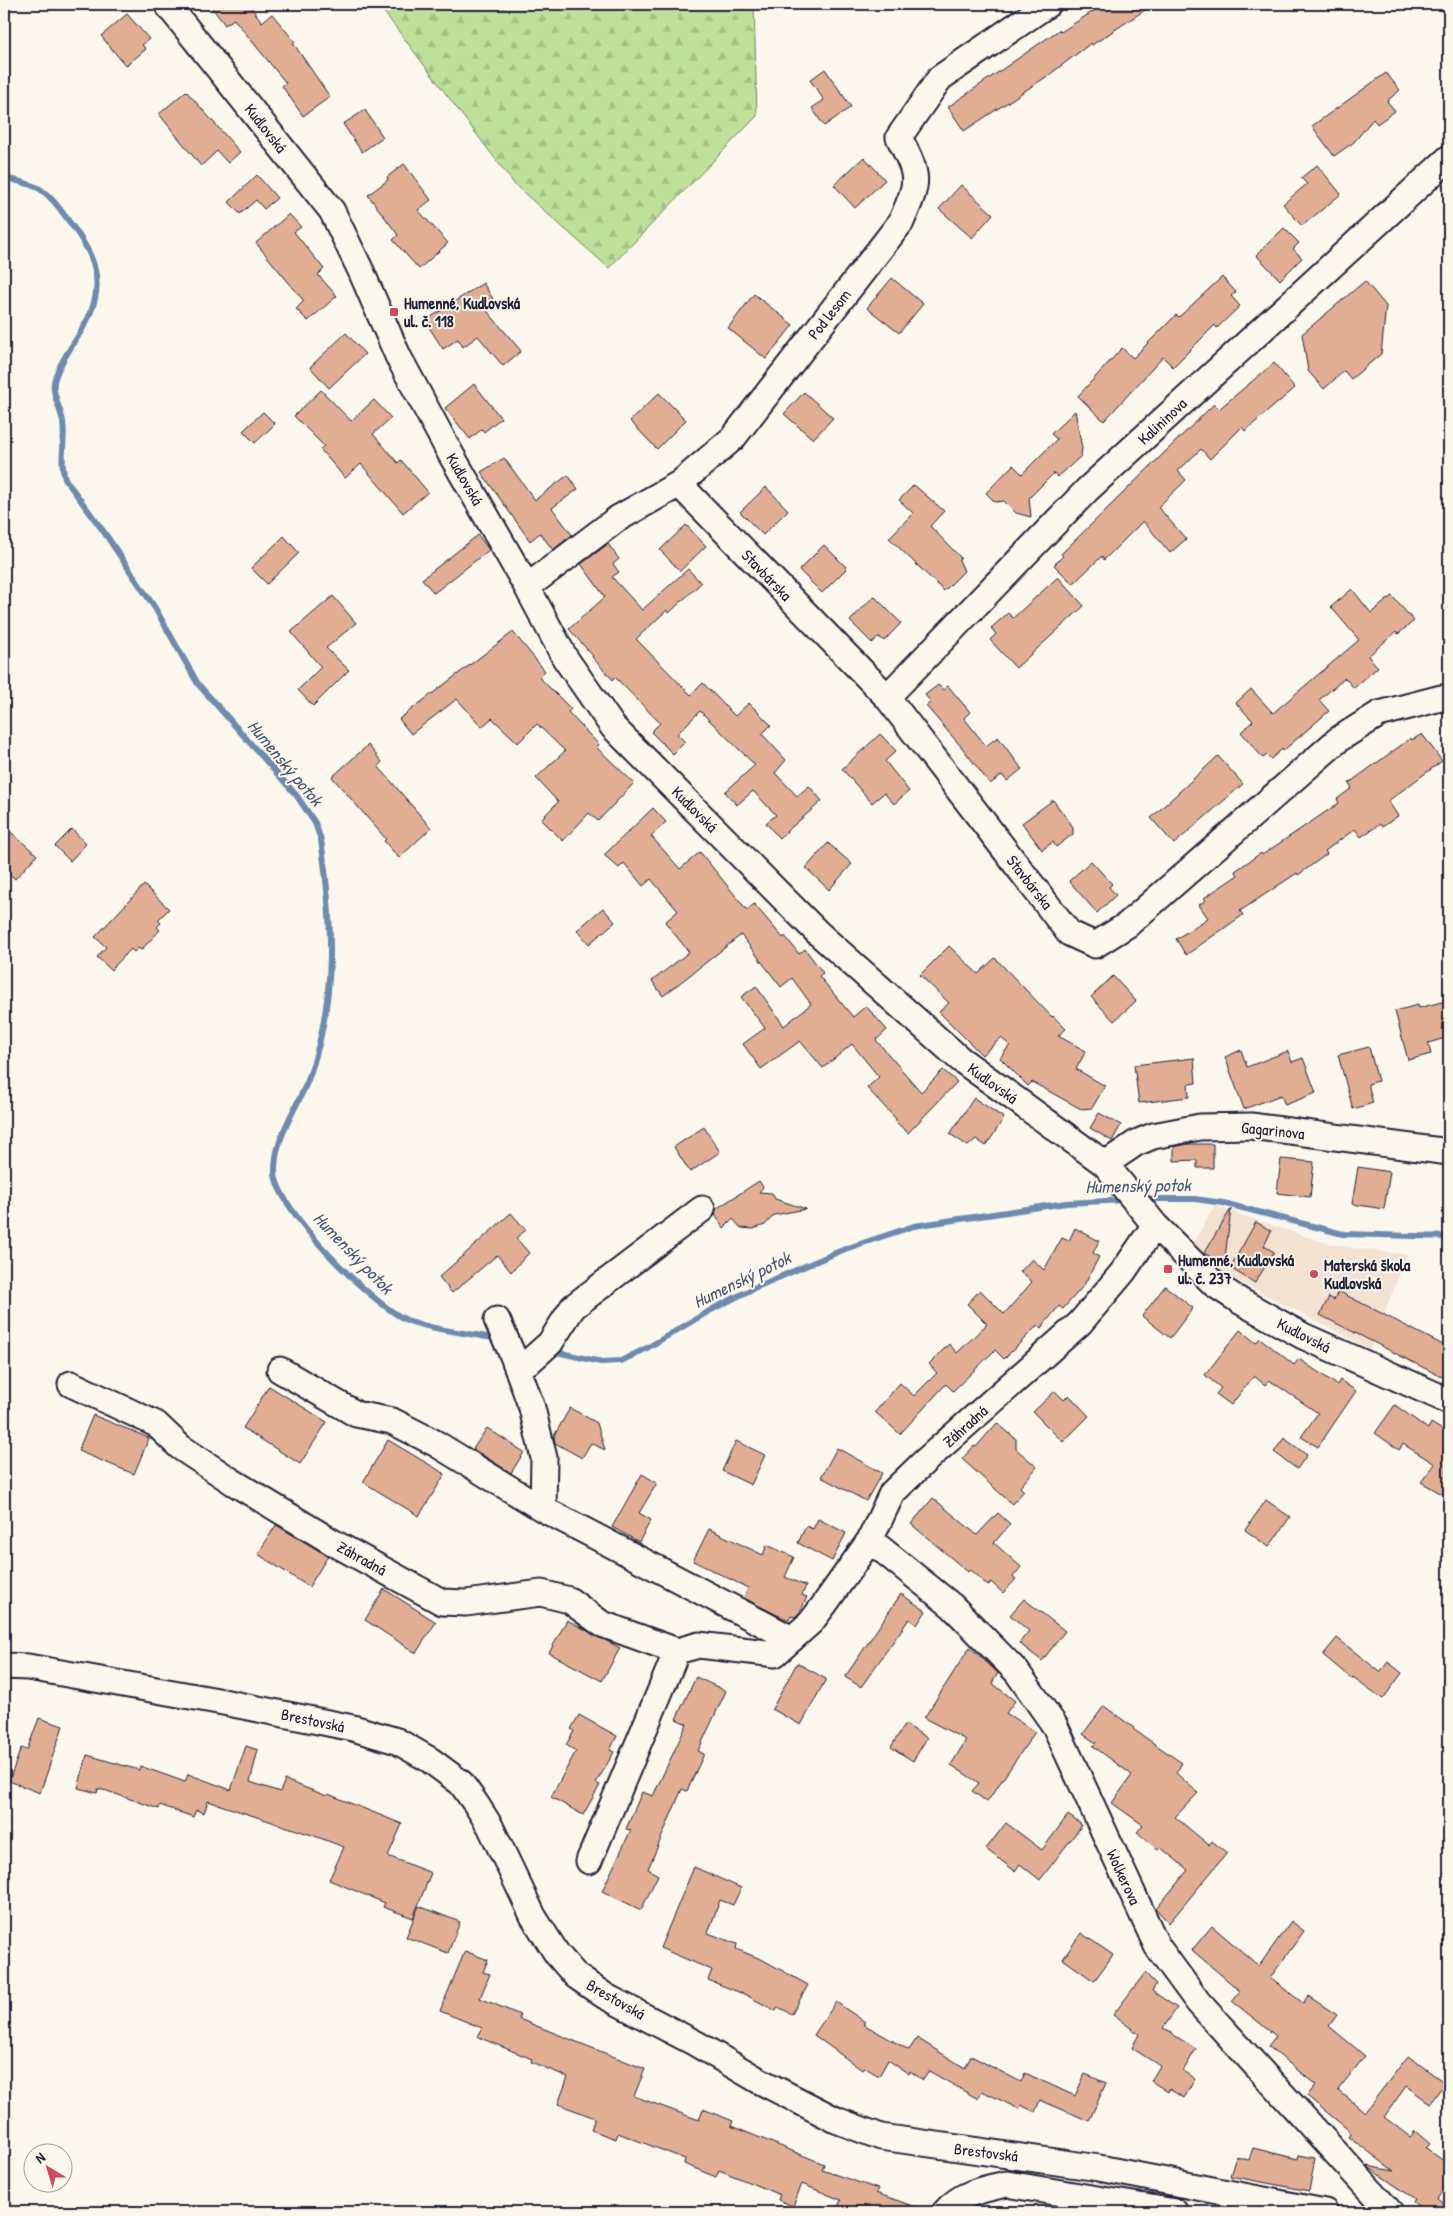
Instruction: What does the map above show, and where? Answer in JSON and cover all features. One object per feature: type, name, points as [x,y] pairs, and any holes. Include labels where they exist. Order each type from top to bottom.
[{"type":"street","name":"Kudlovská","points":[[167,4],[332,211],[361,270],[398,356],[449,452],[527,587],[565,658],[613,727],[818,933],[960,1059],[1105,1164],[1150,1219],[1214,1284],[1240,1301],[1303,1336],[1449,1401]]},
{"type":"street","name":"Pod lesom","points":[[527,587],[617,519],[679,484],[733,438],[901,222],[915,192],[915,170],[899,137],[940,78],[1048,4]]},
{"type":"street","name":"Kalininova","points":[[887,697],[1088,489],[1449,158]]},
{"type":"street","name":"Stavbárska","points":[[679,484],[887,697],[1069,933],[1095,945],[1127,926],[1338,738],[1379,714],[1441,698],[1449,699]]},
{"type":"street","name":"Gagarinova","points":[[1105,1164],[1136,1143],[1153,1136],[1200,1127],[1250,1126],[1449,1152]]},
{"type":"street","points":[[520,1361],[550,1343],[573,1307],[702,1209]]},
{"type":"street","name":"Záhradná","points":[[71,1384],[156,1424],[180,1447],[233,1482],[334,1543],[442,1602],[466,1602],[542,1593],[569,1600],[602,1624],[677,1651],[699,1645],[774,1654],[811,1622],[870,1540],[892,1493],[924,1462],[1080,1323],[1123,1272],[1150,1219]]},
{"type":"street","points":[[498,1323],[520,1361],[532,1408],[544,1458],[543,1509]]},
{"type":"street","points":[[280,1370],[356,1414],[392,1421],[427,1439],[543,1509],[792,1639]]},
{"type":"street","name":"Wolkerova","points":[[870,1540],[952,1606],[1017,1672],[1055,1726],[1157,1946],[1198,2002],[1390,2212]]},
{"type":"street","points":[[589,1861],[677,1651]]},
{"type":"street","name":"Brestovská","points":[[4,1666],[28,1667],[218,1700],[353,1728],[397,1742],[430,1760],[461,1783],[490,1826],[540,1929],[557,1954],[576,1976],[606,1996],[758,2080],[836,2120],[882,2137],[1081,2165],[1325,2212]]},
{"type":"street","name":"Brestovská","points":[[945,2212],[954,2201],[980,2189],[1007,2184],[1175,2212]]},
{"type":"shaded area","name":"Materská škola Kudlovská","points":[[1215,1206],[1313,1239],[1346,1247],[1407,1255],[1370,1349],[1233,1278],[1210,1263],[1191,1247]]},
{"type":"green space","points":[[378,4],[754,4],[757,116],[609,268],[515,185]]},
{"type":"building","points":[[209,4],[253,4],[250,6],[262,22],[272,14],[295,42],[293,43],[330,97],[303,116],[282,86],[286,83],[234,19],[225,25]]},
{"type":"building","points":[[1090,4],[1154,4],[1092,45],[1091,43],[1049,75],[964,131],[948,107],[1059,30],[1061,32],[1095,10]]},
{"type":"building","points":[[127,14],[149,39],[142,45],[146,49],[126,66],[101,36]]},
{"type":"building","points":[[825,69],[851,107],[824,126],[812,108],[824,100],[810,80]]},
{"type":"building","points":[[1386,73],[1400,90],[1387,101],[1395,111],[1377,124],[1373,119],[1354,142],[1334,156],[1312,126]]},
{"type":"building","points":[[186,91],[240,152],[228,163],[217,151],[201,166],[159,114]]},
{"type":"building","points":[[365,110],[383,137],[362,152],[343,124]]},
{"type":"building","points":[[864,157],[885,180],[855,208],[834,185]]},
{"type":"building","points":[[404,164],[431,200],[418,210],[448,243],[419,269],[393,240],[398,235],[368,195],[388,180],[387,177]]},
{"type":"building","points":[[1317,165],[1341,194],[1302,226],[1283,204],[1307,184],[1301,178]]},
{"type":"building","points":[[257,175],[277,198],[264,209],[256,200],[240,214],[229,202]]},
{"type":"building","points":[[961,185],[993,214],[972,238],[939,209]]},
{"type":"building","points":[[289,214],[301,227],[294,232],[324,269],[318,275],[337,296],[308,321],[296,309],[304,301],[256,243]]},
{"type":"building","points":[[1284,228],[1299,243],[1293,249],[1302,258],[1280,280],[1256,255]]},
{"type":"building","points":[[1222,277],[1236,292],[1231,296],[1240,306],[1217,328],[1215,325],[1173,367],[1163,357],[1104,421],[1078,396],[1122,348],[1133,358],[1176,315],[1179,317]]},
{"type":"building","points":[[892,278],[923,304],[899,333],[867,308]]},
{"type":"building","points":[[1365,281],[1386,306],[1381,354],[1351,379],[1344,371],[1324,389],[1308,371],[1302,334]]},
{"type":"building","points":[[483,283],[493,299],[483,306],[521,351],[503,366],[478,336],[463,347],[458,339],[443,349],[425,321]]},
{"type":"building","points":[[754,294],[793,325],[766,359],[728,328]]},
{"type":"building","points":[[346,333],[365,354],[329,388],[310,367]]},
{"type":"building","points":[[1274,363],[1295,388],[1245,431],[1242,427],[1210,459],[1201,449],[1178,471],[1186,480],[1158,507],[1186,539],[1170,553],[1143,521],[1104,560],[1102,556],[1073,584],[1054,565],[1063,556],[1061,554],[1214,404],[1219,409]]},
{"type":"building","points":[[474,384],[501,418],[484,432],[482,429],[470,439],[445,408]]},
{"type":"building","points":[[321,390],[351,421],[374,400],[391,418],[373,434],[398,463],[401,460],[428,492],[403,513],[361,464],[345,478],[320,449],[324,446],[294,416]]},
{"type":"building","points":[[804,392],[833,418],[813,439],[784,414]]},
{"type":"building","points":[[659,393],[686,420],[657,449],[630,421]]},
{"type":"building","points":[[1075,411],[1082,448],[1081,456],[1058,477],[1054,473],[1029,498],[1031,517],[1016,513],[1004,501],[995,502],[986,493],[1013,465],[1022,474],[1057,439],[1051,434]]},
{"type":"building","points":[[263,412],[275,424],[255,443],[243,431]]},
{"type":"building","points":[[504,458],[535,500],[568,475],[578,489],[552,508],[572,535],[553,550],[540,533],[530,541],[481,472]]},
{"type":"building","points":[[914,485],[944,511],[930,526],[961,558],[959,560],[964,571],[944,591],[889,538],[913,513],[899,500]]},
{"type":"building","points":[[766,487],[788,510],[763,535],[740,512]]},
{"type":"building","points":[[686,525],[706,546],[680,571],[660,550]]},
{"type":"building","points":[[478,535],[489,550],[434,593],[422,579]]},
{"type":"building","points":[[284,536],[299,553],[267,584],[251,568]]},
{"type":"building","points":[[608,544],[619,559],[613,564],[619,572],[612,577],[642,610],[688,569],[701,583],[669,613],[667,610],[636,639],[691,695],[703,683],[735,716],[749,703],[771,725],[762,734],[786,760],[775,773],[797,796],[809,786],[822,801],[779,838],[766,823],[776,815],[753,791],[737,805],[725,792],[755,765],[700,711],[677,734],[685,742],[673,754],[651,732],[660,723],[615,677],[613,680],[569,629],[605,597],[581,564]]},
{"type":"building","points":[[824,545],[847,568],[822,593],[799,570]]},
{"type":"building","points":[[1058,577],[1084,606],[1016,668],[990,640],[996,634],[991,628],[1008,613],[1013,618]]},
{"type":"building","points":[[1352,589],[1371,613],[1392,596],[1414,621],[1398,634],[1396,632],[1368,656],[1378,667],[1354,688],[1345,678],[1319,700],[1329,711],[1283,751],[1282,749],[1271,759],[1267,755],[1263,758],[1241,732],[1253,721],[1236,703],[1251,689],[1273,713],[1359,640],[1331,607]]},
{"type":"building","points":[[333,596],[356,623],[326,648],[349,670],[313,706],[298,690],[321,667],[291,632]]},
{"type":"building","points":[[874,596],[901,623],[884,641],[879,637],[872,643],[850,621]]},
{"type":"building","points":[[513,632],[545,671],[539,677],[571,709],[568,712],[599,745],[596,747],[634,783],[598,821],[589,813],[563,841],[541,819],[558,802],[536,778],[565,751],[537,724],[518,743],[492,718],[482,727],[457,699],[411,734],[399,719]]},
{"type":"building","points":[[938,685],[943,690],[948,686],[970,712],[964,718],[986,746],[998,737],[1022,769],[1007,781],[1002,775],[990,784],[926,706],[931,702],[925,695]]},
{"type":"building","points":[[880,734],[896,751],[885,761],[909,791],[894,804],[884,793],[872,803],[842,769]]},
{"type":"building","points":[[1422,734],[1442,761],[1388,801],[1398,816],[1382,827],[1380,824],[1361,837],[1355,829],[1325,851],[1327,854],[1298,875],[1297,873],[1240,911],[1243,915],[1186,955],[1176,939],[1208,918],[1199,905],[1206,900],[1204,898],[1238,875],[1235,871],[1339,803],[1337,799],[1352,788],[1349,783],[1411,738],[1412,740]]},
{"type":"building","points":[[368,745],[382,762],[378,766],[431,828],[399,858],[384,841],[386,839],[332,777]]},
{"type":"building","points":[[1218,756],[1243,784],[1174,844],[1151,818]]},
{"type":"building","points":[[1053,800],[1073,827],[1073,834],[1056,847],[1053,842],[1042,850],[1022,823]]},
{"type":"building","points":[[653,808],[666,822],[651,836],[680,869],[700,852],[747,910],[754,904],[783,938],[785,936],[799,954],[805,949],[823,973],[819,976],[853,1017],[866,1006],[887,1030],[876,1040],[921,1092],[943,1070],[957,1082],[908,1133],[895,1121],[896,1119],[867,1088],[879,1077],[852,1044],[823,1068],[800,1041],[761,1069],[743,1044],[765,1028],[741,997],[756,986],[784,1026],[811,1004],[792,978],[781,987],[741,935],[663,996],[652,981],[689,952],[665,922],[678,911],[651,879],[643,886],[624,863],[619,868],[604,855]]},
{"type":"building","points":[[4,826],[37,855],[15,879],[4,869]]},
{"type":"building","points":[[72,829],[86,844],[70,861],[55,846]]},
{"type":"building","points":[[828,843],[852,864],[829,890],[806,868]]},
{"type":"building","points":[[1091,861],[1112,884],[1109,887],[1116,895],[1097,913],[1069,881]]},
{"type":"building","points":[[144,885],[169,909],[158,920],[161,923],[157,927],[160,930],[141,950],[138,948],[134,952],[131,949],[111,970],[97,957],[106,947],[95,937]]},
{"type":"building","points":[[603,908],[615,922],[589,944],[577,930]]},
{"type":"building","points":[[949,946],[978,974],[995,958],[1066,1029],[1058,1036],[1086,1051],[1076,1069],[1105,1086],[1092,1108],[1081,1109],[1032,1082],[1028,1086],[1000,1058],[1010,1045],[1001,1038],[982,1055],[939,1012],[949,1003],[920,975]]},
{"type":"building","points":[[1113,976],[1136,1001],[1114,1021],[1091,997]]},
{"type":"building","points":[[1449,1000],[1449,1037],[1428,1043],[1431,1054],[1408,1060],[1395,1011],[1418,1005],[1419,1008]]},
{"type":"building","points":[[1369,1047],[1378,1081],[1368,1084],[1373,1103],[1353,1109],[1338,1055]]},
{"type":"building","points":[[1241,1050],[1247,1067],[1288,1051],[1292,1062],[1303,1058],[1316,1093],[1285,1105],[1281,1095],[1244,1109],[1225,1057]]},
{"type":"building","points":[[1194,1058],[1196,1083],[1188,1084],[1189,1097],[1139,1103],[1134,1065]]},
{"type":"building","points":[[974,1098],[1004,1118],[986,1146],[976,1139],[968,1146],[950,1134]]},
{"type":"building","points":[[1099,1113],[1121,1125],[1112,1141],[1090,1128]]},
{"type":"building","points":[[704,1127],[720,1152],[690,1172],[674,1147]]},
{"type":"building","points":[[1188,1144],[1213,1144],[1213,1168],[1197,1168],[1197,1160],[1174,1161],[1174,1147]]},
{"type":"building","points":[[1281,1159],[1314,1162],[1310,1197],[1277,1193]]},
{"type":"building","points":[[1358,1167],[1390,1172],[1384,1209],[1352,1204]]},
{"type":"building","points":[[759,1181],[763,1187],[759,1192],[772,1193],[775,1199],[806,1209],[774,1215],[765,1225],[753,1229],[741,1228],[733,1219],[724,1228],[715,1215],[716,1209]]},
{"type":"building","points":[[1231,1209],[1224,1265],[1204,1253]]},
{"type":"building","points":[[511,1213],[526,1230],[516,1238],[529,1253],[511,1272],[497,1255],[452,1293],[439,1277]]},
{"type":"building","points":[[1256,1222],[1271,1231],[1264,1246],[1274,1252],[1255,1283],[1230,1268]]},
{"type":"building","points":[[1075,1228],[1099,1241],[1093,1253],[1099,1257],[1084,1285],[1063,1309],[1059,1306],[1041,1328],[1038,1325],[1004,1359],[995,1350],[953,1391],[946,1384],[900,1434],[875,1412],[900,1383],[914,1396],[937,1373],[929,1364],[949,1344],[957,1353],[987,1324],[967,1304],[980,1290],[1004,1314],[1032,1282],[1020,1272],[1032,1259],[1044,1270],[1062,1238],[1069,1241]]},
{"type":"building","points":[[1165,1286],[1193,1308],[1170,1338],[1142,1316]]},
{"type":"building","points":[[1338,1291],[1449,1348],[1449,1378],[1436,1374],[1320,1315],[1329,1297],[1334,1300]]},
{"type":"building","points":[[1240,1330],[1256,1343],[1260,1338],[1294,1365],[1299,1359],[1337,1385],[1340,1380],[1356,1391],[1318,1447],[1301,1437],[1318,1413],[1269,1380],[1265,1385],[1254,1376],[1231,1405],[1216,1394],[1221,1388],[1205,1375]]},
{"type":"building","points":[[269,1386],[327,1422],[300,1464],[243,1428]]},
{"type":"building","points":[[1055,1391],[1064,1400],[1069,1395],[1089,1416],[1063,1442],[1033,1412]]},
{"type":"building","points":[[1395,1405],[1428,1429],[1431,1423],[1449,1434],[1449,1498],[1421,1482],[1435,1464],[1403,1444],[1399,1450],[1375,1433]]},
{"type":"building","points":[[570,1408],[597,1423],[605,1450],[591,1443],[582,1458],[555,1443],[554,1436]]},
{"type":"building","points":[[93,1415],[149,1438],[134,1474],[78,1451]]},
{"type":"building","points":[[997,1423],[1016,1439],[1016,1449],[1037,1467],[1020,1487],[1024,1491],[1012,1504],[962,1459],[974,1446],[976,1447]]},
{"type":"building","points":[[487,1428],[524,1452],[511,1473],[473,1449]]},
{"type":"building","points":[[1284,1438],[1307,1455],[1297,1469],[1274,1452]]},
{"type":"building","points":[[388,1440],[445,1474],[419,1516],[363,1482]]},
{"type":"building","points":[[736,1441],[765,1455],[751,1485],[722,1471]]},
{"type":"building","points":[[837,1448],[882,1473],[866,1501],[821,1477]]},
{"type":"building","points":[[642,1474],[657,1483],[639,1513],[651,1520],[639,1542],[612,1527]]},
{"type":"building","points":[[933,1498],[977,1535],[998,1513],[1010,1524],[994,1543],[1021,1567],[1013,1577],[1016,1579],[1003,1593],[991,1582],[988,1586],[970,1570],[968,1572],[911,1524]]},
{"type":"building","points":[[1266,1500],[1290,1517],[1269,1547],[1245,1530]]},
{"type":"building","points":[[818,1519],[846,1533],[832,1561],[798,1543],[806,1526],[813,1529]]},
{"type":"building","points":[[276,1525],[328,1556],[309,1587],[258,1554]]},
{"type":"building","points":[[709,1529],[763,1555],[767,1545],[794,1557],[785,1577],[806,1586],[802,1595],[807,1597],[800,1612],[795,1617],[791,1616],[789,1620],[777,1615],[744,1598],[748,1588],[693,1561]]},
{"type":"building","points":[[384,1589],[436,1622],[416,1653],[365,1620]]},
{"type":"building","points":[[901,1594],[926,1611],[917,1625],[909,1619],[861,1687],[845,1677]]},
{"type":"building","points":[[1024,1599],[1065,1631],[1042,1661],[1019,1643],[1029,1631],[1010,1615]]},
{"type":"building","points":[[567,1620],[620,1648],[602,1681],[549,1653]]},
{"type":"building","points":[[1337,1638],[1380,1672],[1388,1662],[1402,1673],[1383,1699],[1353,1677],[1352,1679],[1323,1655]]},
{"type":"building","points":[[970,1647],[998,1673],[992,1683],[1015,1701],[1006,1713],[1035,1732],[987,1802],[972,1791],[979,1783],[951,1765],[966,1740],[924,1718]]},
{"type":"building","points":[[797,1663],[826,1679],[801,1725],[772,1709]]},
{"type":"building","points":[[696,1677],[726,1691],[698,1751],[704,1754],[687,1791],[682,1789],[648,1869],[658,1875],[641,1910],[602,1891],[631,1830],[626,1829],[642,1792],[653,1796],[687,1724],[676,1719]]},
{"type":"building","points":[[1104,1706],[1182,1763],[1176,1773],[1198,1793],[1175,1817],[1209,1845],[1212,1841],[1227,1853],[1169,1923],[1156,1909],[1188,1870],[1160,1847],[1158,1850],[1137,1832],[1143,1825],[1112,1803],[1132,1775],[1093,1746],[1096,1743],[1083,1734]]},
{"type":"building","points":[[579,1715],[617,1736],[610,1750],[614,1752],[596,1783],[600,1785],[583,1815],[551,1797],[576,1751],[566,1745],[574,1731],[571,1729]]},
{"type":"building","points":[[39,1718],[63,1726],[40,1793],[9,1781],[21,1748],[27,1750]]},
{"type":"building","points":[[905,1724],[927,1738],[913,1761],[891,1747]]},
{"type":"building","points":[[246,1746],[258,1750],[250,1782],[280,1792],[285,1780],[327,1796],[328,1794],[402,1824],[388,1856],[431,1873],[413,1918],[383,1907],[385,1903],[329,1880],[344,1847],[208,1801],[204,1813],[196,1810],[193,1817],[160,1805],[159,1809],[107,1791],[98,1789],[97,1793],[78,1788],[87,1755],[139,1770],[140,1766],[185,1782],[188,1774],[231,1790]]},
{"type":"building","points":[[1068,1815],[1082,1825],[1040,1880],[1020,1864],[1015,1871],[986,1849],[1006,1823],[1042,1850]]},
{"type":"building","points":[[694,1867],[741,1888],[733,1905],[720,1900],[708,1933],[737,1944],[736,1949],[763,1960],[808,1985],[792,2014],[778,2007],[776,2011],[746,1995],[708,1980],[712,1970],[660,1948]]},
{"type":"building","points":[[419,1906],[460,1922],[448,1953],[406,1937]]},
{"type":"building","points":[[1291,1921],[1304,1931],[1270,1978],[1303,2003],[1308,1996],[1337,2015],[1329,2026],[1365,2056],[1338,2090],[1365,2112],[1408,2056],[1445,2083],[1430,2103],[1406,2086],[1384,2117],[1410,2137],[1415,2131],[1430,2144],[1426,2148],[1449,2165],[1449,2181],[1437,2199],[1449,2208],[1449,2212],[1427,2212],[1413,2202],[1415,2199],[1368,2166],[1394,2171],[1348,2136],[1351,2132],[1307,2096],[1316,2085],[1268,2046],[1276,2036],[1232,2001],[1240,1991],[1192,1950],[1212,1926],[1259,1966]]},
{"type":"building","points":[[1081,1933],[1113,1955],[1094,1981],[1063,1959]]},
{"type":"building","points":[[465,1951],[488,1960],[483,1972],[490,1974],[480,1998],[520,2015],[519,2019],[645,2069],[634,2096],[699,2120],[703,2109],[733,2121],[731,2126],[824,2164],[822,2170],[878,2189],[876,2193],[924,2210],[924,2212],[836,2212],[841,2200],[802,2184],[793,2206],[778,2200],[780,2195],[719,2170],[716,2177],[684,2164],[685,2159],[618,2133],[616,2139],[591,2130],[595,2118],[558,2104],[568,2077],[531,2062],[532,2059],[478,2037],[482,2028],[440,2011]]},
{"type":"building","points":[[1145,1973],[1156,1984],[1152,1991],[1177,2008],[1163,2028],[1196,2049],[1183,2071],[1195,2079],[1184,2098],[1169,2089],[1168,2092],[1151,2081],[1160,2066],[1132,2048],[1139,2034],[1113,2015]]},
{"type":"building","points":[[836,2002],[865,2022],[863,2024],[909,2050],[917,2038],[965,2068],[971,2056],[1021,2082],[1025,2073],[1075,2096],[1085,2074],[1106,2083],[1089,2121],[1040,2100],[1035,2112],[1021,2105],[1019,2109],[982,2091],[978,2099],[929,2071],[923,2080],[910,2071],[909,2074],[888,2060],[879,2076],[864,2067],[862,2070],[814,2035]]},
{"type":"building","points":[[1253,2148],[1298,2159],[1299,2155],[1315,2158],[1309,2191],[1230,2176],[1236,2157],[1249,2160]]},
{"type":"waterway","name":"Humenský potok","points":[[4,177],[36,187],[52,199],[76,231],[94,264],[97,288],[95,301],[82,330],[62,362],[54,383],[63,422],[63,472],[65,479],[104,532],[155,608],[198,684],[297,796],[315,823],[321,840],[330,931],[328,991],[324,1021],[308,1080],[278,1148],[275,1172],[279,1188],[291,1209],[308,1232],[329,1255],[352,1278],[393,1312],[409,1321],[442,1330],[498,1339]]},
{"type":"waterway","name":"Humenský potok","points":[[1143,1199],[1195,1199],[1223,1203],[1343,1234],[1449,1237]]},
{"type":"waterway","name":"Humenský potok","points":[[552,1351],[601,1362],[621,1361],[754,1288],[845,1249],[914,1226],[1066,1203],[1126,1200]]},
{"type":"place","name":"Humenné, Kudlovská ul. č. 118","points":[[394,312]]},
{"type":"place","name":"Humenné, Kudlovská ul. č. 237","points":[[1168,1269]]},
{"type":"place","name":"Materská škola Kudlovská","points":[[1314,1274]]}]
